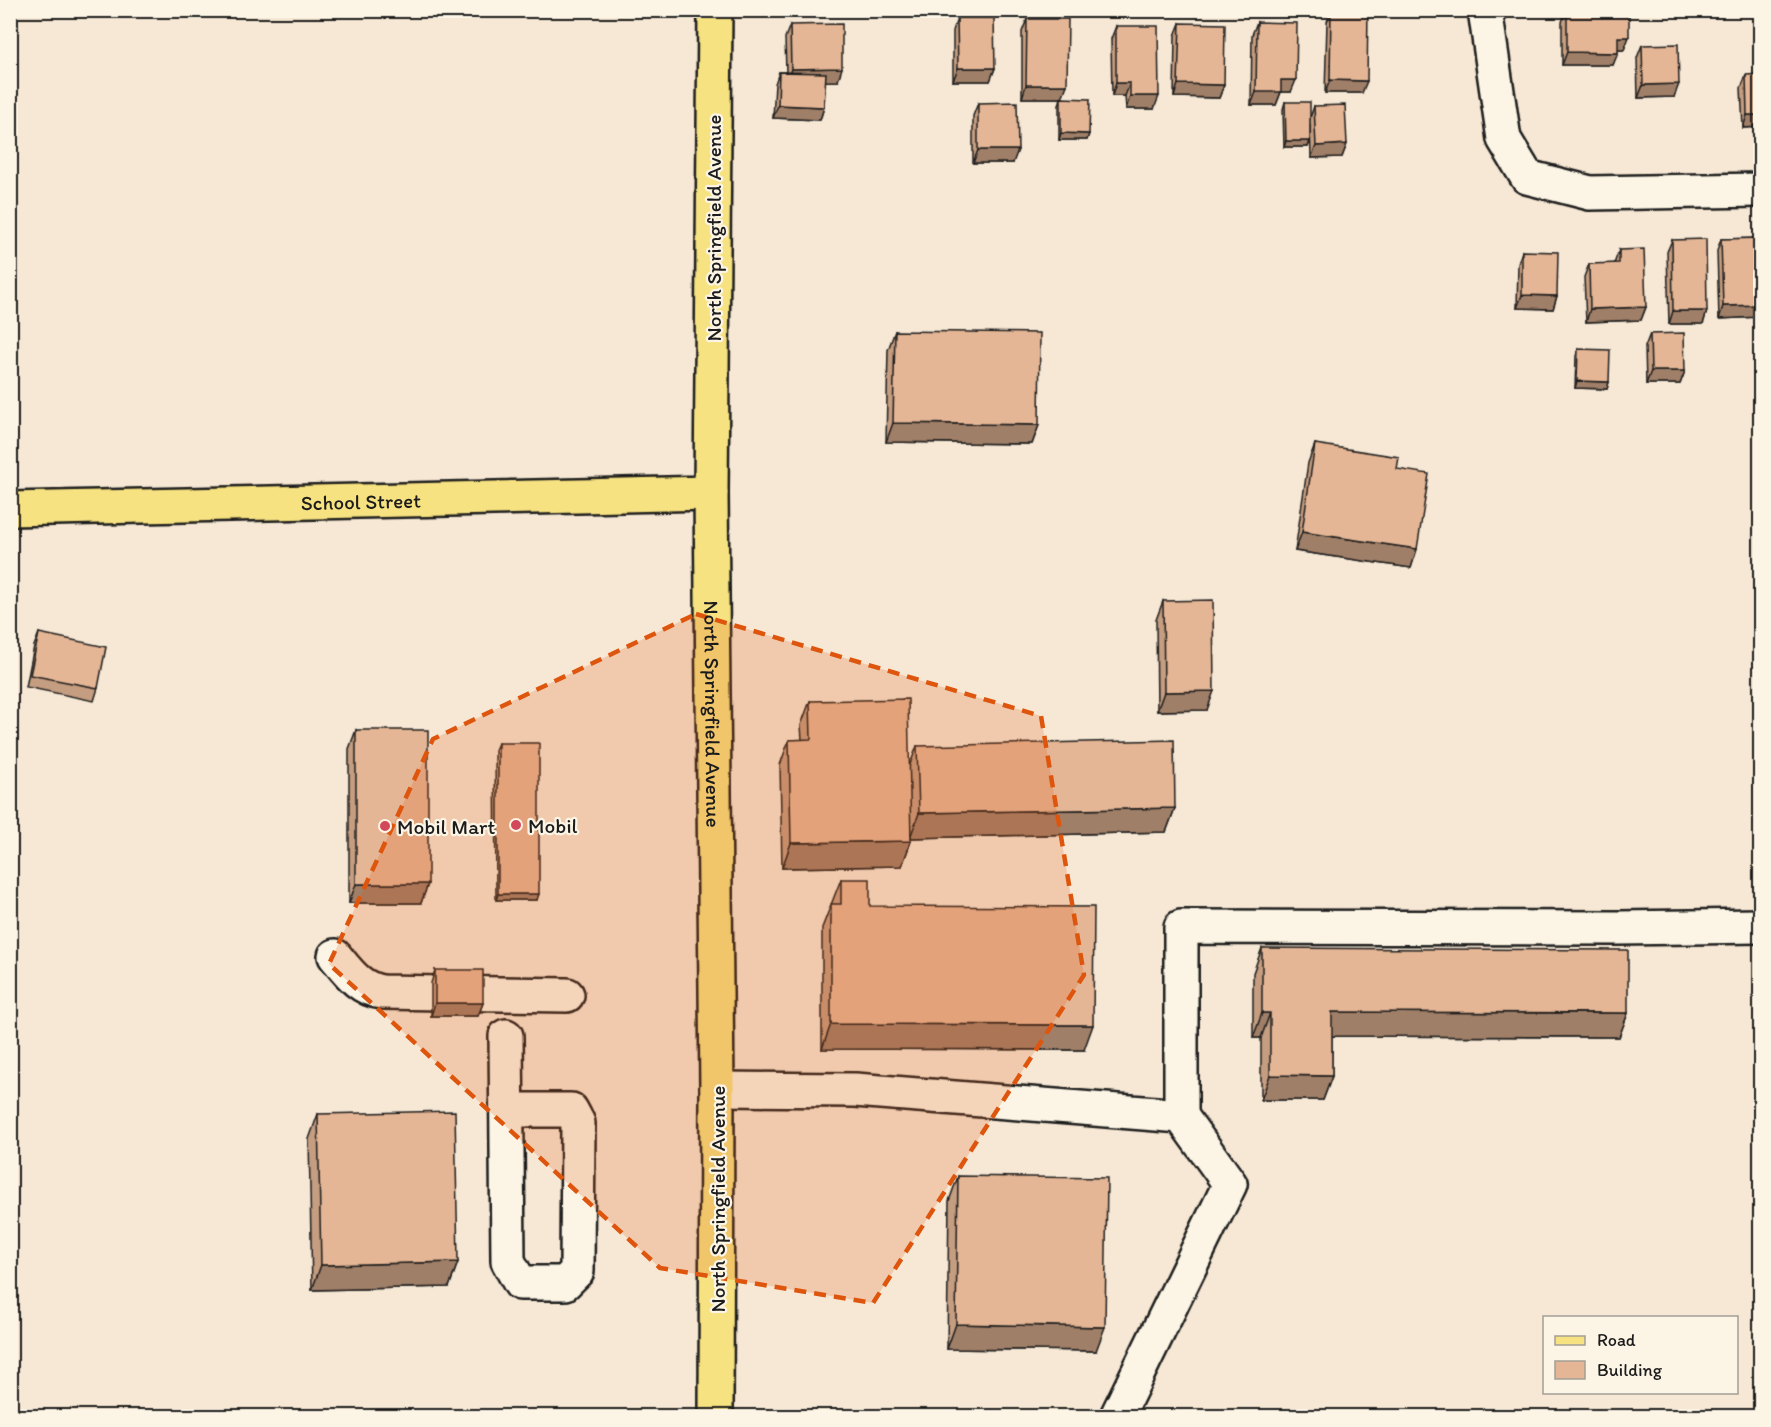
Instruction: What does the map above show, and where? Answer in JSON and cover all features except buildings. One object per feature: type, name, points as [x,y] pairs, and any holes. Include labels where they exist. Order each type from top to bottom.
[{"type":"main road","name":"North Springfield Avenue","points":[[715,10],[711,493],[717,1089],[716,1416]]},
{"type":"main road","name":"School Street","points":[[10,509],[711,493]]},
{"type":"street","points":[[1485,10],[1504,139],[1527,177],[1590,193],[1761,190]]},
{"type":"street","points":[[1117,1416],[1230,1184],[1181,1116],[1181,927],[1761,926]]},
{"type":"street","points":[[335,956],[355,980],[369,990],[567,995]]},
{"type":"street","points":[[506,1036],[508,1261],[520,1282],[565,1282],[577,1271],[578,1124],[571,1110],[507,1110]]},
{"type":"street","points":[[717,1089],[855,1090],[1181,1116]]},
{"type":"highlighted area","points":[[696,614],[1041,716],[1084,975],[873,1303],[660,1268],[329,964],[433,739]]},
{"type":"place","name":"Mobil","points":[[516,825]]},
{"type":"place","name":"Mobil Mart","points":[[385,826]]}]
